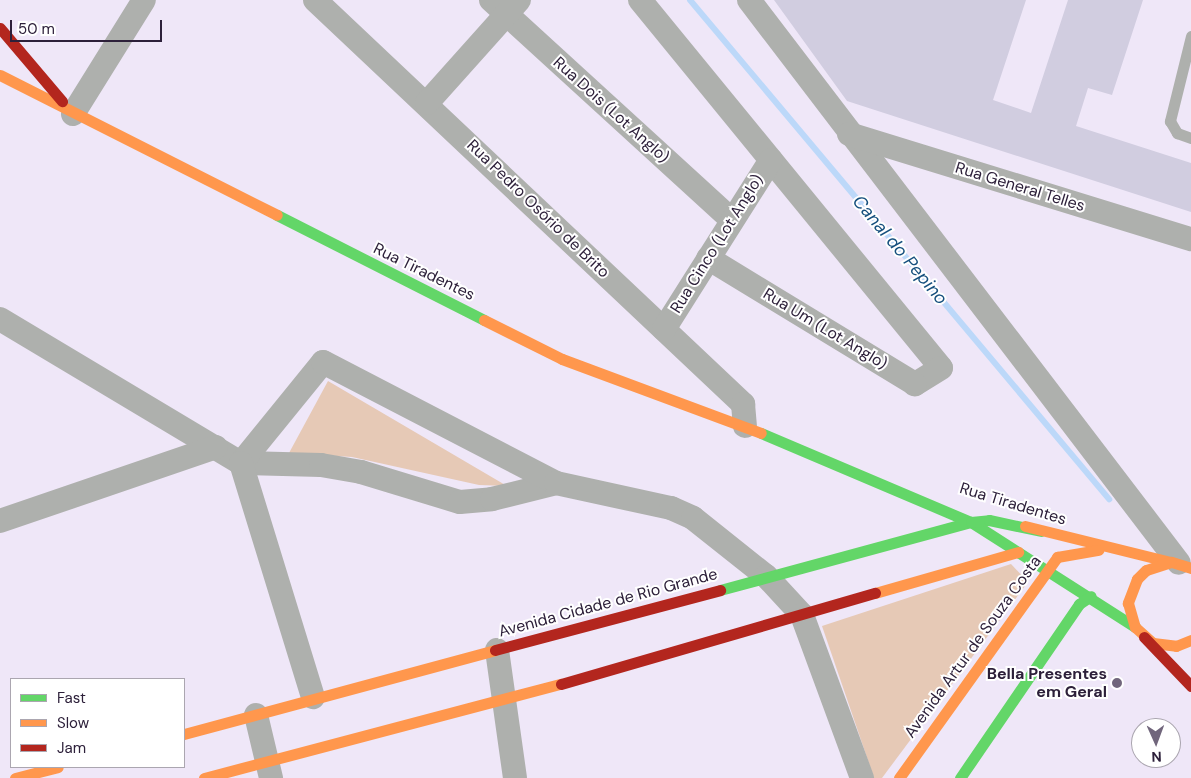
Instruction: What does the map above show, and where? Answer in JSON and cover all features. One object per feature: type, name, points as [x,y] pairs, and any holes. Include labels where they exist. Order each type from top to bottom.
[{"type":"street","points":[[0,28],[73,114],[144,0]]},
{"type":"street","name":"Rua Pedro Osório de Brito","points":[[315,0],[427,103],[743,404],[745,426]]},
{"type":"street","points":[[640,0],[771,160]]},
{"type":"street","points":[[749,0],[849,134],[1180,565],[1146,570],[1134,584],[1128,603],[1135,627],[1191,686]]},
{"type":"street","points":[[427,103],[505,5]]},
{"type":"street","name":"Rua Dois (Lot Anglo)","points":[[505,5],[732,220]]},
{"type":"street","name":"Rua Tiradentes","points":[[0,75],[73,114],[562,359],[745,426],[971,522],[1046,572],[1091,596],[1135,627]]},
{"type":"street","name":"Rua General Telles","points":[[849,134],[1191,239]]},
{"type":"street","name":"Rua Cinco (Lot Anglo)","points":[[664,329],[771,160]]},
{"type":"street","name":"Rua Um (Lot Anglo)","points":[[708,258],[915,384],[941,368],[771,160]]},
{"type":"street","points":[[0,319],[241,463],[321,464],[353,470],[460,502],[492,499],[556,483]]},
{"type":"street","points":[[241,463],[323,362],[556,483],[671,508],[693,518],[766,576],[802,615],[862,778]]},
{"type":"street","points":[[3,517],[216,447]]},
{"type":"street","points":[[241,463],[313,697]]},
{"type":"street","name":"Rua Tiradentes","points":[[847,469],[1041,532],[1180,565]]},
{"type":"street","points":[[902,492],[913,511]]},
{"type":"street","name":"Avenida Cidade de Rio Grande","points":[[185,734],[256,715],[313,697],[497,650],[892,541],[971,522],[989,520],[1041,532]]},
{"type":"street","points":[[892,541],[908,524]]},
{"type":"street","name":"Avenida Artur de Souza Costa","points":[[899,778],[1057,557],[1071,552],[1114,548]]},
{"type":"street","points":[[204,778],[270,770],[1018,552]]},
{"type":"street","points":[[960,778],[1079,604],[1091,596]]},
{"type":"street","points":[[1143,636],[1164,646],[1191,640]]},
{"type":"street","points":[[497,650],[515,778]]},
{"type":"street","points":[[256,715],[270,770]]},
{"type":"street","points":[[15,778],[54,768]]},
{"type":"lane","points":[[1191,36],[1170,121],[1177,133],[1191,138]]},
{"type":"shaded area","points":[[328,381],[507,486],[479,485],[352,457],[289,453]]},
{"type":"shaded area","points":[[1011,564],[1028,582],[882,778],[874,778],[822,626]]},
{"type":"building","points":[[774,0],[1026,0],[993,100],[1031,113],[1068,0],[1143,0],[1112,95],[1088,88],[1076,126],[1191,163],[1191,212],[847,101]]},
{"type":"waterway","name":"Canal do Pepino","points":[[690,0],[1109,499]]},
{"type":"traffic: fast","points":[[277,215],[484,320]]},
{"type":"traffic: fast","points":[[761,433],[971,522],[1135,627]]},
{"type":"traffic: fast","points":[[720,590],[971,522],[989,520],[1041,531]]},
{"type":"traffic: fast","points":[[960,778],[1079,604],[1091,596]]},
{"type":"traffic: slow","points":[[0,75],[277,215]]},
{"type":"traffic: slow","points":[[484,320],[562,359],[761,433]]},
{"type":"traffic: slow","points":[[1025,526],[1171,562]]},
{"type":"traffic: slow","points":[[899,778],[1057,557],[1098,550]]},
{"type":"traffic: slow","points":[[875,593],[1018,552]]},
{"type":"traffic: slow","points":[[1191,568],[1171,562],[1146,570],[1137,579],[1128,603],[1135,627],[1153,643],[1176,646],[1191,640]]},
{"type":"traffic: slow","points":[[185,734],[495,650]]},
{"type":"traffic: slow","points":[[204,778],[561,684]]},
{"type":"traffic: slow","points":[[15,778],[54,768]]},
{"type":"traffic: jam","points":[[0,28],[62,101]]},
{"type":"traffic: jam","points":[[495,650],[720,590]]},
{"type":"traffic: jam","points":[[561,684],[875,593]]},
{"type":"traffic: jam","points":[[1144,637],[1191,686]]},
{"type":"place","name":"Bella Presentes em Geral","points":[[1117,683]]}]
